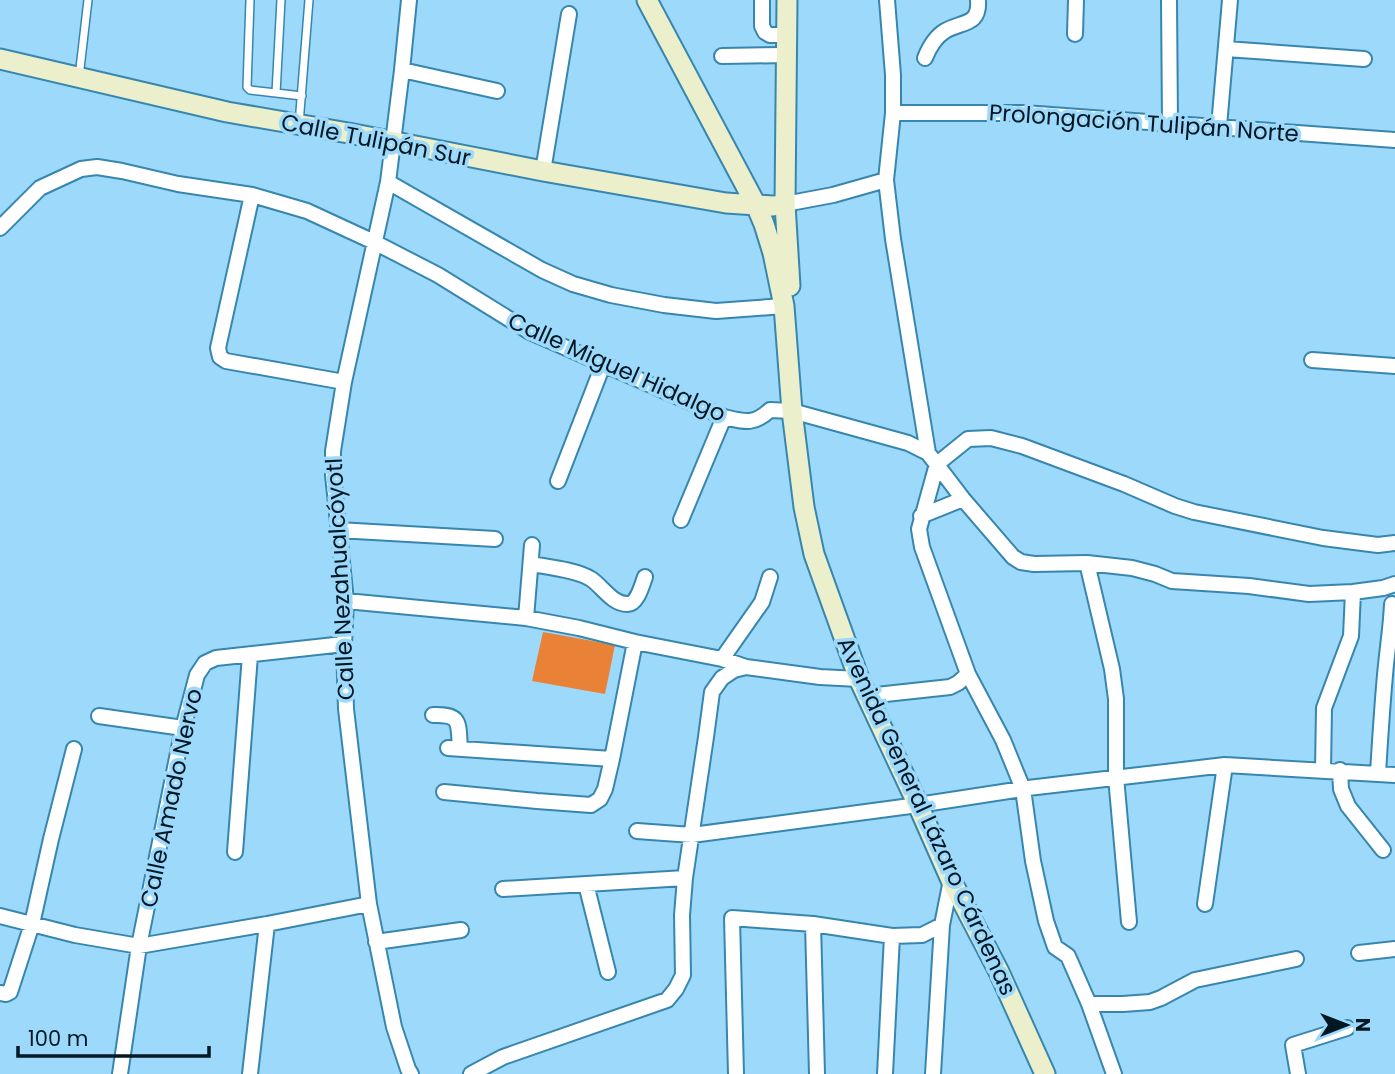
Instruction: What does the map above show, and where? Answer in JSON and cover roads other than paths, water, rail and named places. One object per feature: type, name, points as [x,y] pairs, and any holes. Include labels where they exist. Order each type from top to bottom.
[{"type":"street","name":"Calle Nezahualcóyotl","points":[[409,0],[388,182],[344,382],[333,451],[333,475],[346,601],[346,709],[369,904],[394,1027],[411,1074]]},
{"type":"street","name":"Avenida General Lázaro Cárdenas","points":[[647,0],[764,224],[784,306],[792,411],[804,507],[814,554],[863,687],[951,880],[999,972],[1045,1074]]},
{"type":"street","points":[[762,0],[762,26],[765,32],[769,35],[786,35]]},
{"type":"street","name":"Avenida General Lázaro Cárdenas","points":[[784,306],[789,296],[790,280],[785,204],[787,0]]},
{"type":"street","points":[[887,0],[893,113],[886,180],[893,239],[932,459],[919,529],[922,547],[968,674],[1003,740],[1023,789],[1045,921],[1055,947],[1068,956],[1089,1004],[1114,1074]]},
{"type":"street","points":[[925,58],[944,31],[977,15],[978,0]]},
{"type":"street","points":[[1075,34],[1076,0]]},
{"type":"street","points":[[1169,0],[1170,123]]},
{"type":"street","points":[[1219,127],[1230,0]]},
{"type":"street","points":[[543,172],[569,14]]},
{"type":"street","points":[[1226,49],[1364,59]]},
{"type":"street","points":[[722,56],[786,55]]},
{"type":"street","name":"Calle Tulipán Sur","points":[[0,59],[226,111],[543,172],[726,203],[773,206],[785,204]]},
{"type":"street","points":[[402,70],[497,91]]},
{"type":"street","name":"Prolongación Tulipán Norte","points":[[893,113],[1024,113],[1395,140]]},
{"type":"street","name":"Calle Miguel Hidalgo","points":[[0,228],[40,188],[81,169],[97,167],[178,184],[252,195],[307,211],[374,242],[439,275],[530,332],[724,417],[742,422],[761,418],[770,410],[792,411]]},
{"type":"street","points":[[785,204],[833,195],[886,180]]},
{"type":"street","points":[[388,182],[542,271],[573,284],[611,295],[716,311],[784,306]]},
{"type":"street","points":[[252,195],[218,348],[220,357],[226,361],[344,382]]},
{"type":"street","points":[[1312,360],[1395,366]]},
{"type":"street","points":[[558,481],[603,365]]},
{"type":"street","points":[[792,411],[908,443],[932,459],[963,499],[1021,562],[1132,568],[1172,581],[1250,586],[1309,594],[1353,592],[1395,584]]},
{"type":"street","points":[[681,520],[724,417]]},
{"type":"street","points":[[932,459],[968,439],[991,438],[1022,446],[1194,512],[1323,538],[1378,545],[1395,543]]},
{"type":"street","points":[[921,516],[963,499]]},
{"type":"street","points":[[338,530],[495,539]]},
{"type":"street","points":[[526,618],[532,545]]},
{"type":"street","points":[[531,564],[590,578],[616,600],[628,604],[636,598],[645,578]]},
{"type":"street","points":[[1087,564],[1112,669],[1116,699],[1116,777],[1129,922]]},
{"type":"street","points":[[722,659],[762,603],[770,577]]},
{"type":"street","points":[[1322,770],[1324,708],[1351,636],[1353,592]]},
{"type":"street","points":[[346,601],[526,618],[722,659],[746,667],[820,677],[863,687],[950,687],[968,674]]},
{"type":"street","points":[[1378,774],[1392,604]]},
{"type":"street","points":[[444,792],[591,805],[600,799],[612,760],[635,642]]},
{"type":"street","name":"Calle Amado Nervo","points":[[120,1074],[139,946],[183,728],[197,675],[205,663],[216,658],[344,644]]},
{"type":"street","points":[[235,852],[250,654]]},
{"type":"street","points":[[471,1074],[503,1057],[667,1000],[676,989],[683,975],[682,915],[685,878],[712,692],[722,678],[734,670],[746,667]]},
{"type":"street","points":[[433,715],[449,715],[455,719],[459,729],[454,749],[612,760]]},
{"type":"street","points":[[99,716],[183,728]]},
{"type":"street","points":[[0,993],[10,992],[32,924],[74,749]]},
{"type":"street","points":[[1205,904],[1225,765]]},
{"type":"street","points":[[637,831],[692,835],[1023,789],[1225,765],[1395,775]]},
{"type":"street","points":[[1340,770],[1340,789],[1348,806],[1383,850]]},
{"type":"street","points":[[503,889],[685,878]]},
{"type":"street","points":[[933,1074],[942,925],[951,880]]},
{"type":"street","points":[[586,884],[608,972]]},
{"type":"street","points":[[0,916],[75,935],[139,946],[369,904]]},
{"type":"street","points":[[736,1074],[732,918],[813,924],[892,936],[922,935],[942,925]]},
{"type":"street","points":[[250,1074],[267,924]]},
{"type":"street","points":[[813,924],[817,1074]]},
{"type":"street","points":[[376,942],[461,930]]},
{"type":"street","points":[[886,1074],[892,936]]},
{"type":"street","points":[[1359,953],[1395,949]]},
{"type":"street","points":[[1089,1004],[1150,1002],[1195,979],[1296,959]]},
{"type":"street","points":[[1298,1074],[1293,1045],[1347,1028]]},
{"type":"lane","points":[[79,78],[88,0]]},
{"type":"lane","points":[[250,0],[247,87],[250,90],[302,96]]},
{"type":"lane","points":[[276,93],[281,0]]},
{"type":"lane","points":[[299,124],[309,0]]}]
